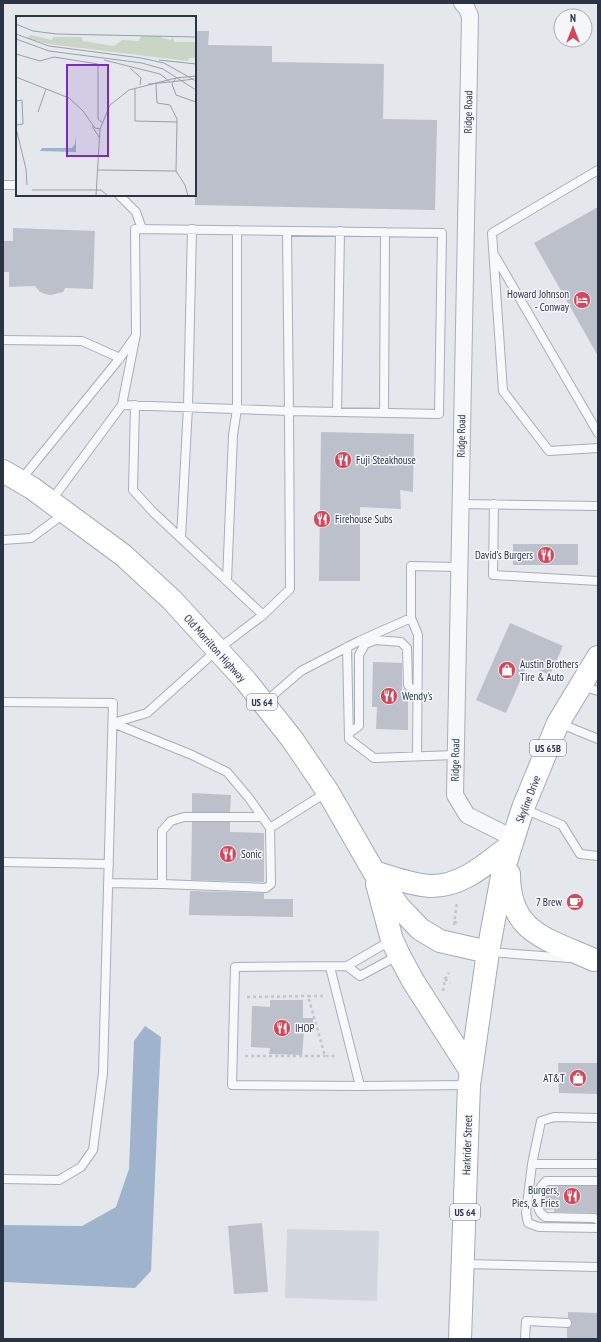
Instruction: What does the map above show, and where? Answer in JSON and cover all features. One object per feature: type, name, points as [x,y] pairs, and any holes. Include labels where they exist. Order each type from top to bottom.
[{"type":"main road","name":"Old Morrilton Highway","points":[[12,476],[58,507],[123,555],[172,600],[246,681],[292,739],[328,792],[374,872],[399,907],[420,929],[440,941],[488,952]]},
{"type":"main road","name":"Skyline Drive","points":[[488,952],[503,871],[523,808],[558,723],[589,689],[598,657]]},
{"type":"main road","points":[[374,872],[430,886],[453,883],[472,874],[512,842]]},
{"type":"main road","points":[[512,842],[509,865],[510,888],[512,904],[519,917],[537,935],[596,960]]},
{"type":"main road","name":"US 64","points":[[374,872],[395,947],[413,981],[470,1078]]},
{"type":"main road","name":"Harkrider Street","points":[[460,1339],[470,1078],[488,952]]},
{"type":"street","name":"Ridge Road","points":[[462,3],[467,8],[470,16],[455,795],[466,815],[512,842]]},
{"type":"lane","points":[[598,170],[492,233],[503,391],[549,451],[598,448]]},
{"type":"lane","points":[[3,185],[16,185]]},
{"type":"lane","points":[[120,196],[136,212],[142,229]]},
{"type":"lane","points":[[3,540],[31,538],[58,507],[122,405],[136,334],[135,229],[442,233],[439,414],[289,411],[122,405]]},
{"type":"lane","points":[[181,538],[188,407],[192,229]]},
{"type":"lane","points":[[227,581],[233,435],[237,409],[237,230]]},
{"type":"lane","points":[[113,723],[147,713],[217,650],[263,615],[290,589],[287,231]]},
{"type":"lane","points":[[338,412],[340,232]]},
{"type":"lane","points":[[384,413],[385,232]]},
{"type":"lane","points":[[494,253],[598,433]]},
{"type":"lane","points":[[12,476],[120,358],[136,334]]},
{"type":"lane","points":[[3,340],[82,341],[120,358]]},
{"type":"lane","points":[[135,405],[133,490],[153,512],[263,615]]},
{"type":"lane","points":[[460,504],[598,506]]},
{"type":"lane","points":[[494,504],[492,575],[598,581]]},
{"type":"lane","points":[[417,756],[418,635],[411,618],[411,566],[459,568]]},
{"type":"lane","points":[[264,704],[301,671],[347,647],[411,618]]},
{"type":"lane","points":[[349,733],[359,726],[359,655],[365,644],[376,640],[401,642],[407,648],[408,685],[417,696]]},
{"type":"lane","points":[[347,647],[349,739],[374,758],[455,755]]},
{"type":"lane","points":[[3,702],[113,703],[103,1073],[93,1150],[81,1167],[59,1180],[3,1179]]},
{"type":"lane","points":[[108,883],[266,888],[271,884],[270,828],[249,798],[227,772],[192,755],[113,723]]},
{"type":"lane","points":[[558,723],[598,740]]},
{"type":"lane","points":[[270,828],[328,792]]},
{"type":"lane","points":[[523,808],[562,825],[580,854],[598,856]]},
{"type":"lane","points":[[162,884],[162,831],[171,821],[184,817],[262,817]]},
{"type":"lane","points":[[3,862],[109,864]]},
{"type":"lane","points":[[395,947],[347,966],[235,967],[232,1085],[360,1086],[470,1078]]},
{"type":"lane","points":[[347,966],[360,976],[395,947]]},
{"type":"lane","points":[[488,952],[596,960]]},
{"type":"lane","points":[[330,967],[360,1086]]},
{"type":"lane","points":[[598,1118],[554,1117],[541,1121],[532,1164],[526,1213],[528,1223],[539,1227],[598,1228]]},
{"type":"lane","points":[[532,1164],[598,1164]]},
{"type":"lane","points":[[598,1181],[546,1181],[540,1186],[537,1196],[539,1210],[545,1217],[594,1218],[598,1220]]},
{"type":"lane","points":[[463,1264],[598,1267]]},
{"type":"lane","points":[[525,1339],[526,1321],[567,1323]]},
{"type":"path","points":[[457,900],[454,922],[460,922]]},
{"type":"path","points":[[449,973],[445,979],[450,983]]},
{"type":"path","points":[[308,996],[314,1024],[325,1056]]},
{"type":"path","points":[[234,997],[323,996]]},
{"type":"path","points":[[232,1056],[335,1056]]},
{"type":"shaded area","points":[[287,1229],[379,1231],[377,1301],[285,1298]]},
{"type":"water","points":[[145,1026],[161,1037],[151,1271],[135,1288],[3,1282],[3,1225],[82,1226],[116,1207],[129,1169],[134,1041]]},
{"type":"building","points":[[196,31],[209,31],[208,45],[272,46],[272,62],[384,64],[383,119],[437,120],[435,210],[195,205]]},
{"type":"building","name":"Howard Johnson - Conway","points":[[598,207],[598,356],[534,243]]},
{"type":"building","points":[[13,228],[95,231],[93,289],[65,288],[63,292],[51,295],[40,292],[35,286],[9,287],[9,272],[3,272],[3,241],[13,241]]},
{"type":"building","points":[[321,432],[414,434],[413,492],[400,490],[401,509],[360,507],[360,581],[319,581]]},
{"type":"building","name":"David's Burgers","points":[[513,544],[578,544],[578,565],[513,565]]},
{"type":"building","name":"Austin Brothers Tire & Auto","points":[[510,623],[563,646],[550,675],[527,665],[506,713],[476,700]]},
{"type":"building","name":"Wendy's","points":[[373,662],[402,663],[402,696],[408,696],[408,730],[376,729],[377,707],[372,707]]},
{"type":"building","points":[[192,793],[231,795],[230,812],[192,812]]},
{"type":"building","name":"Sonic","points":[[192,822],[230,822],[230,832],[264,833],[264,882],[191,880]]},
{"type":"building","points":[[190,891],[264,893],[264,899],[293,899],[293,917],[189,915]]},
{"type":"building","name":"IHOP","points":[[270,1000],[303,1000],[303,1018],[313,1018],[313,1032],[304,1032],[302,1055],[269,1054],[270,1048],[251,1047],[252,1006],[270,1007]]},
{"type":"building","name":"AT&T","points":[[558,1063],[598,1063],[598,1094],[559,1093]]},
{"type":"building","name":"Burgers, Pies, & Fries","points":[[548,1186],[598,1186],[597,1213],[554,1212],[554,1209],[545,1210],[546,1190]]},
{"type":"building","points":[[262,1223],[268,1292],[234,1294],[228,1226]]},
{"type":"building","points":[[568,1312],[598,1313],[598,1339],[567,1339],[567,1328],[571,1326],[572,1323],[568,1318]]},
{"type":"place","name":"Howard Johnson - Conway","points":[[582,300]]},
{"type":"place","name":"Fuji Steakhouse","points":[[343,460]]},
{"type":"place","name":"Firehouse Subs","points":[[322,519]]},
{"type":"place","name":"David's Burgers","points":[[546,555]]},
{"type":"place","name":"Austin Brothers Tire & Auto","points":[[507,670]]},
{"type":"place","name":"Wendy's","points":[[389,696]]},
{"type":"place","name":"Sonic","points":[[228,854]]},
{"type":"place","name":"7 Brew","points":[[575,902]]},
{"type":"place","name":"IHOP","points":[[282,1028]]},
{"type":"place","name":"AT&T","points":[[578,1078]]},
{"type":"place","name":"Burgers, Pies, & Fries","points":[[572,1196]]}]
